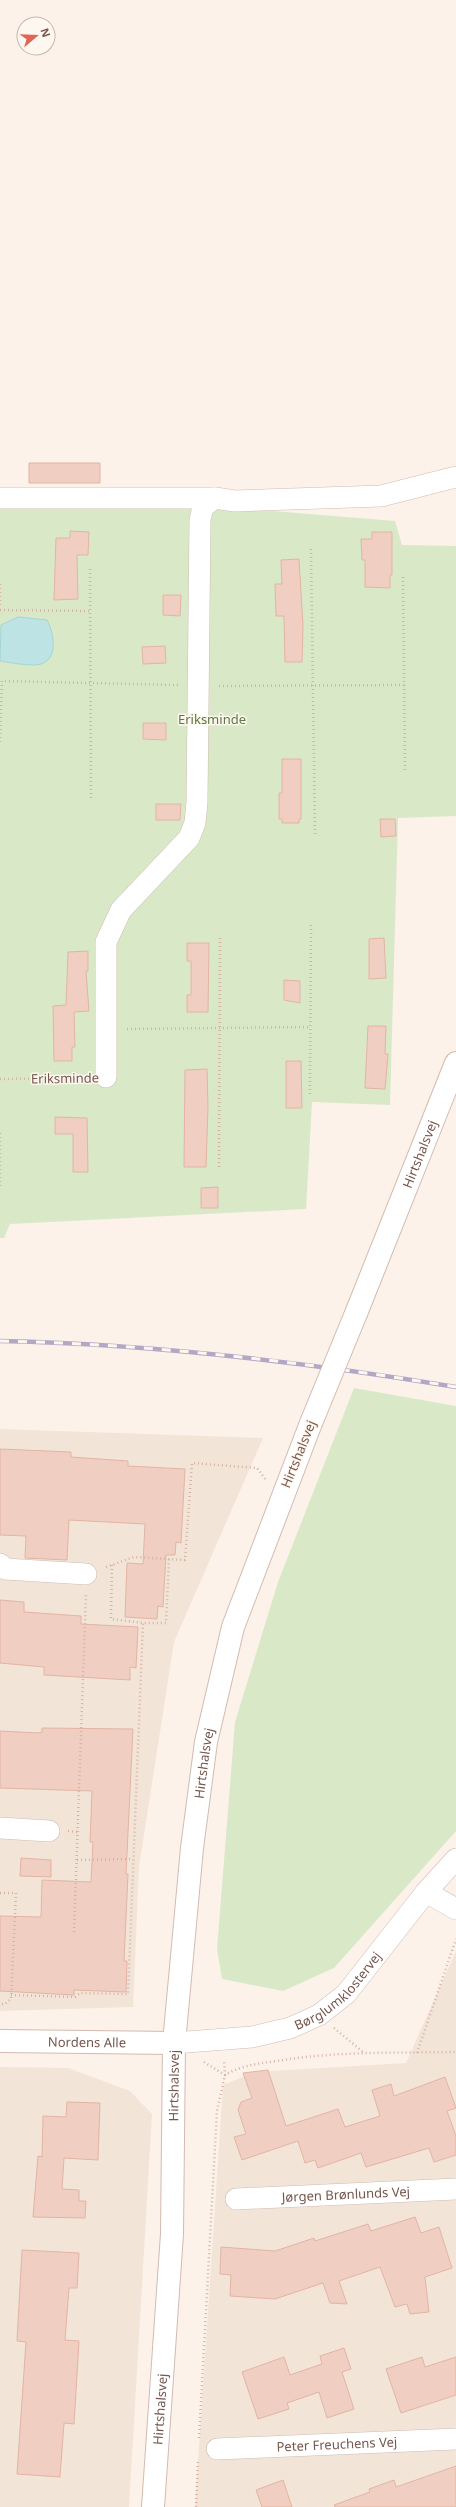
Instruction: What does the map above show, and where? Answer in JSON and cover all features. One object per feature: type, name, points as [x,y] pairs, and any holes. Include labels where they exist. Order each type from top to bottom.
[{"type":"street","points":[[0,498],[215,498],[235,501],[381,496],[456,477]]},
{"type":"street","name":"Eriksminde","points":[[106,1077],[106,942],[121,910],[189,838],[195,823],[197,802],[200,520],[203,507],[215,498]]},
{"type":"street","name":"Hirtshalsvej","points":[[153,2507],[172,2234],[174,2042],[192,1848],[206,1742],[233,1627],[280,1500],[358,1311],[456,1063]]},
{"type":"street","points":[[0,1564],[5,1568],[86,1574]]},
{"type":"street","points":[[0,1828],[49,1831]]},
{"type":"street","name":"Børglumklostervej","points":[[174,2042],[252,2037],[290,2028],[319,2015],[346,1994],[426,1892],[456,1859]]},
{"type":"street","points":[[426,1892],[456,1909]]},
{"type":"street","name":"Nordens Alle","points":[[0,2041],[174,2042]]},
{"type":"street","name":"Jørgen Brønlunds Vej","points":[[236,2199],[456,2189]]},
{"type":"street","name":"Peter Freuchens Vej","points":[[205,2448],[456,2439]]},
{"type":"path","points":[[311,549],[314,837]]},
{"type":"path","points":[[90,570],[91,800]]},
{"type":"path","points":[[403,577],[405,770]]},
{"type":"path","points":[[0,583],[0,605]]},
{"type":"path","points":[[0,610],[90,611]]},
{"type":"path","points":[[0,742],[2,681],[198,686],[404,684]]},
{"type":"path","points":[[310,924],[310,1094]]},
{"type":"path","points":[[219,1167],[220,936]]},
{"type":"path","points":[[106,1029],[310,1027]]},
{"type":"path","name":"Eriksminde","points":[[0,1079],[106,1077]]},
{"type":"path","points":[[0,1133],[0,1188]]},
{"type":"path","points":[[74,1932],[86,1574],[134,1557],[185,1560],[192,1463],[257,1468],[280,1500]]},
{"type":"path","points":[[112,1565],[111,1619],[143,1623],[166,1623],[169,1559]]},
{"type":"path","points":[[11,1995],[75,1997],[80,1993],[128,1994],[143,1623]]},
{"type":"path","points":[[77,1860],[133,1859]]},
{"type":"path","points":[[0,1893],[16,1893],[11,1999],[5,2004],[0,2004]]},
{"type":"path","points":[[416,2053],[456,1938]]},
{"type":"path","points":[[319,2015],[363,2052]]},
{"type":"path","points":[[196,2507],[205,2448],[217,2111],[224,2075],[223,2040]]},
{"type":"path","points":[[224,2075],[242,2066],[305,2056],[363,2052],[456,2052]]},
{"type":"shaded area","points":[[0,1429],[263,1438],[174,1642],[139,1867],[133,2007],[0,2011]]},
{"type":"shaded area","points":[[456,1951],[456,2507],[195,2507],[223,2085],[255,2072],[406,2063]]},
{"type":"shaded area","points":[[0,2067],[68,2068],[130,2091],[152,2114],[129,2507],[0,2507]]},
{"type":"green space","name":"Eriksminde","points":[[0,489],[395,521],[402,545],[456,546],[456,816],[398,818],[390,1105],[312,1102],[306,1209],[10,1224],[4,1238],[0,1238]]},
{"type":"green space","points":[[354,1388],[456,1406],[456,1831],[334,1968],[283,1991],[222,1979],[217,1949],[235,1722],[278,1582]]},
{"type":"water","points":[[18,617],[47,620],[52,633],[53,641],[53,648],[48,660],[35,665],[0,661],[1,625]]},
{"type":"building","points":[[29,463],[100,463],[100,483],[29,483]]},
{"type":"building","points":[[70,531],[89,532],[88,555],[77,555],[78,599],[54,600],[56,538],[70,538]]},
{"type":"building","points":[[372,532],[392,532],[392,575],[390,575],[390,588],[365,587],[365,560],[362,560],[361,539],[372,539]]},
{"type":"building","points":[[299,559],[303,626],[302,662],[285,662],[284,616],[276,616],[275,584],[282,584],[281,560]]},
{"type":"building","points":[[163,595],[181,595],[180,616],[163,615]]},
{"type":"building","points":[[165,646],[166,663],[143,664],[142,647]]},
{"type":"building","points":[[143,723],[166,723],[166,740],[143,739]]},
{"type":"building","points":[[282,759],[301,759],[301,819],[299,819],[299,823],[282,823],[282,819],[279,819],[279,793],[282,793]]},
{"type":"building","points":[[156,804],[181,804],[180,820],[156,820]]},
{"type":"building","points":[[380,819],[395,819],[396,836],[381,837]]},
{"type":"building","points":[[384,938],[386,978],[369,979],[369,939]]},
{"type":"building","points":[[187,943],[209,943],[208,1012],[187,1012],[187,995],[191,995],[191,961],[187,961]]},
{"type":"building","points":[[88,951],[88,971],[86,971],[89,1011],[74,1012],[75,1047],[72,1047],[72,1061],[54,1061],[53,1006],[66,1005],[68,952]]},
{"type":"building","points":[[284,980],[300,981],[300,1003],[284,1000]]},
{"type":"building","points":[[368,1026],[386,1026],[385,1054],[388,1054],[385,1089],[365,1088]]},
{"type":"building","points":[[286,1061],[301,1061],[302,1108],[286,1108]]},
{"type":"building","points":[[207,1069],[208,1107],[206,1167],[184,1167],[185,1070]]},
{"type":"building","points":[[55,1117],[87,1118],[88,1172],[73,1172],[73,1134],[55,1134]]},
{"type":"building","points":[[218,1187],[218,1208],[201,1208],[201,1188]]},
{"type":"building","points":[[0,1449],[71,1452],[71,1457],[128,1461],[128,1466],[185,1469],[181,1543],[176,1542],[175,1555],[166,1555],[163,1607],[158,1606],[157,1619],[125,1617],[127,1563],[143,1564],[145,1524],[69,1520],[67,1560],[25,1558],[26,1536],[0,1535]]},
{"type":"building","points":[[0,1600],[24,1602],[24,1612],[81,1616],[81,1624],[138,1627],[136,1668],[130,1667],[130,1680],[44,1675],[44,1667],[0,1663]]},
{"type":"building","points":[[42,1728],[133,1729],[126,1874],[128,1874],[124,1961],[127,1961],[126,1992],[74,1990],[74,1995],[0,1991],[0,1916],[41,1917],[42,1880],[91,1882],[93,1842],[90,1842],[92,1791],[0,1788],[0,1731],[38,1733],[42,1732]]},
{"type":"building","points":[[21,1858],[51,1860],[51,1877],[20,1876]]},
{"type":"building","points":[[268,2070],[286,2126],[338,2109],[345,2127],[380,2116],[372,2090],[391,2084],[394,2096],[445,2077],[456,2108],[447,2111],[456,2136],[456,2155],[434,2162],[429,2148],[366,2167],[361,2153],[318,2168],[315,2160],[305,2163],[298,2141],[242,2160],[234,2137],[246,2134],[238,2110],[241,2102],[252,2098],[243,2073]]},
{"type":"building","points":[[67,2102],[100,2103],[98,2160],[64,2158],[62,2189],[79,2190],[79,2201],[86,2201],[85,2218],[33,2217],[38,2156],[42,2157],[43,2116],[66,2117]]},
{"type":"building","points":[[415,2217],[421,2233],[439,2227],[452,2268],[425,2277],[429,2312],[410,2314],[407,2304],[395,2307],[380,2267],[339,2281],[347,2304],[330,2303],[323,2283],[275,2299],[230,2296],[231,2275],[220,2274],[221,2247],[275,2251],[314,2238],[315,2241],[368,2224],[371,2231]]},
{"type":"building","points":[[22,2250],[79,2253],[77,2288],[69,2288],[65,2340],[79,2341],[74,2424],[64,2423],[60,2477],[17,2474],[26,2342],[17,2341]]},
{"type":"building","points":[[344,2348],[351,2369],[342,2372],[354,2409],[327,2418],[319,2392],[287,2403],[289,2409],[258,2419],[242,2372],[284,2357],[290,2375],[322,2364],[320,2356]]},
{"type":"building","points":[[422,2357],[425,2367],[456,2357],[456,2395],[401,2413],[386,2369]]},
{"type":"building","points":[[456,2466],[456,2507],[335,2507],[334,2505],[370,2492],[369,2489],[394,2480],[396,2487]]},
{"type":"building","points":[[283,2480],[292,2507],[262,2507],[256,2490]]},
{"type":"railway","points":[[0,1341],[172,1350],[286,1362],[456,1387]]}]
